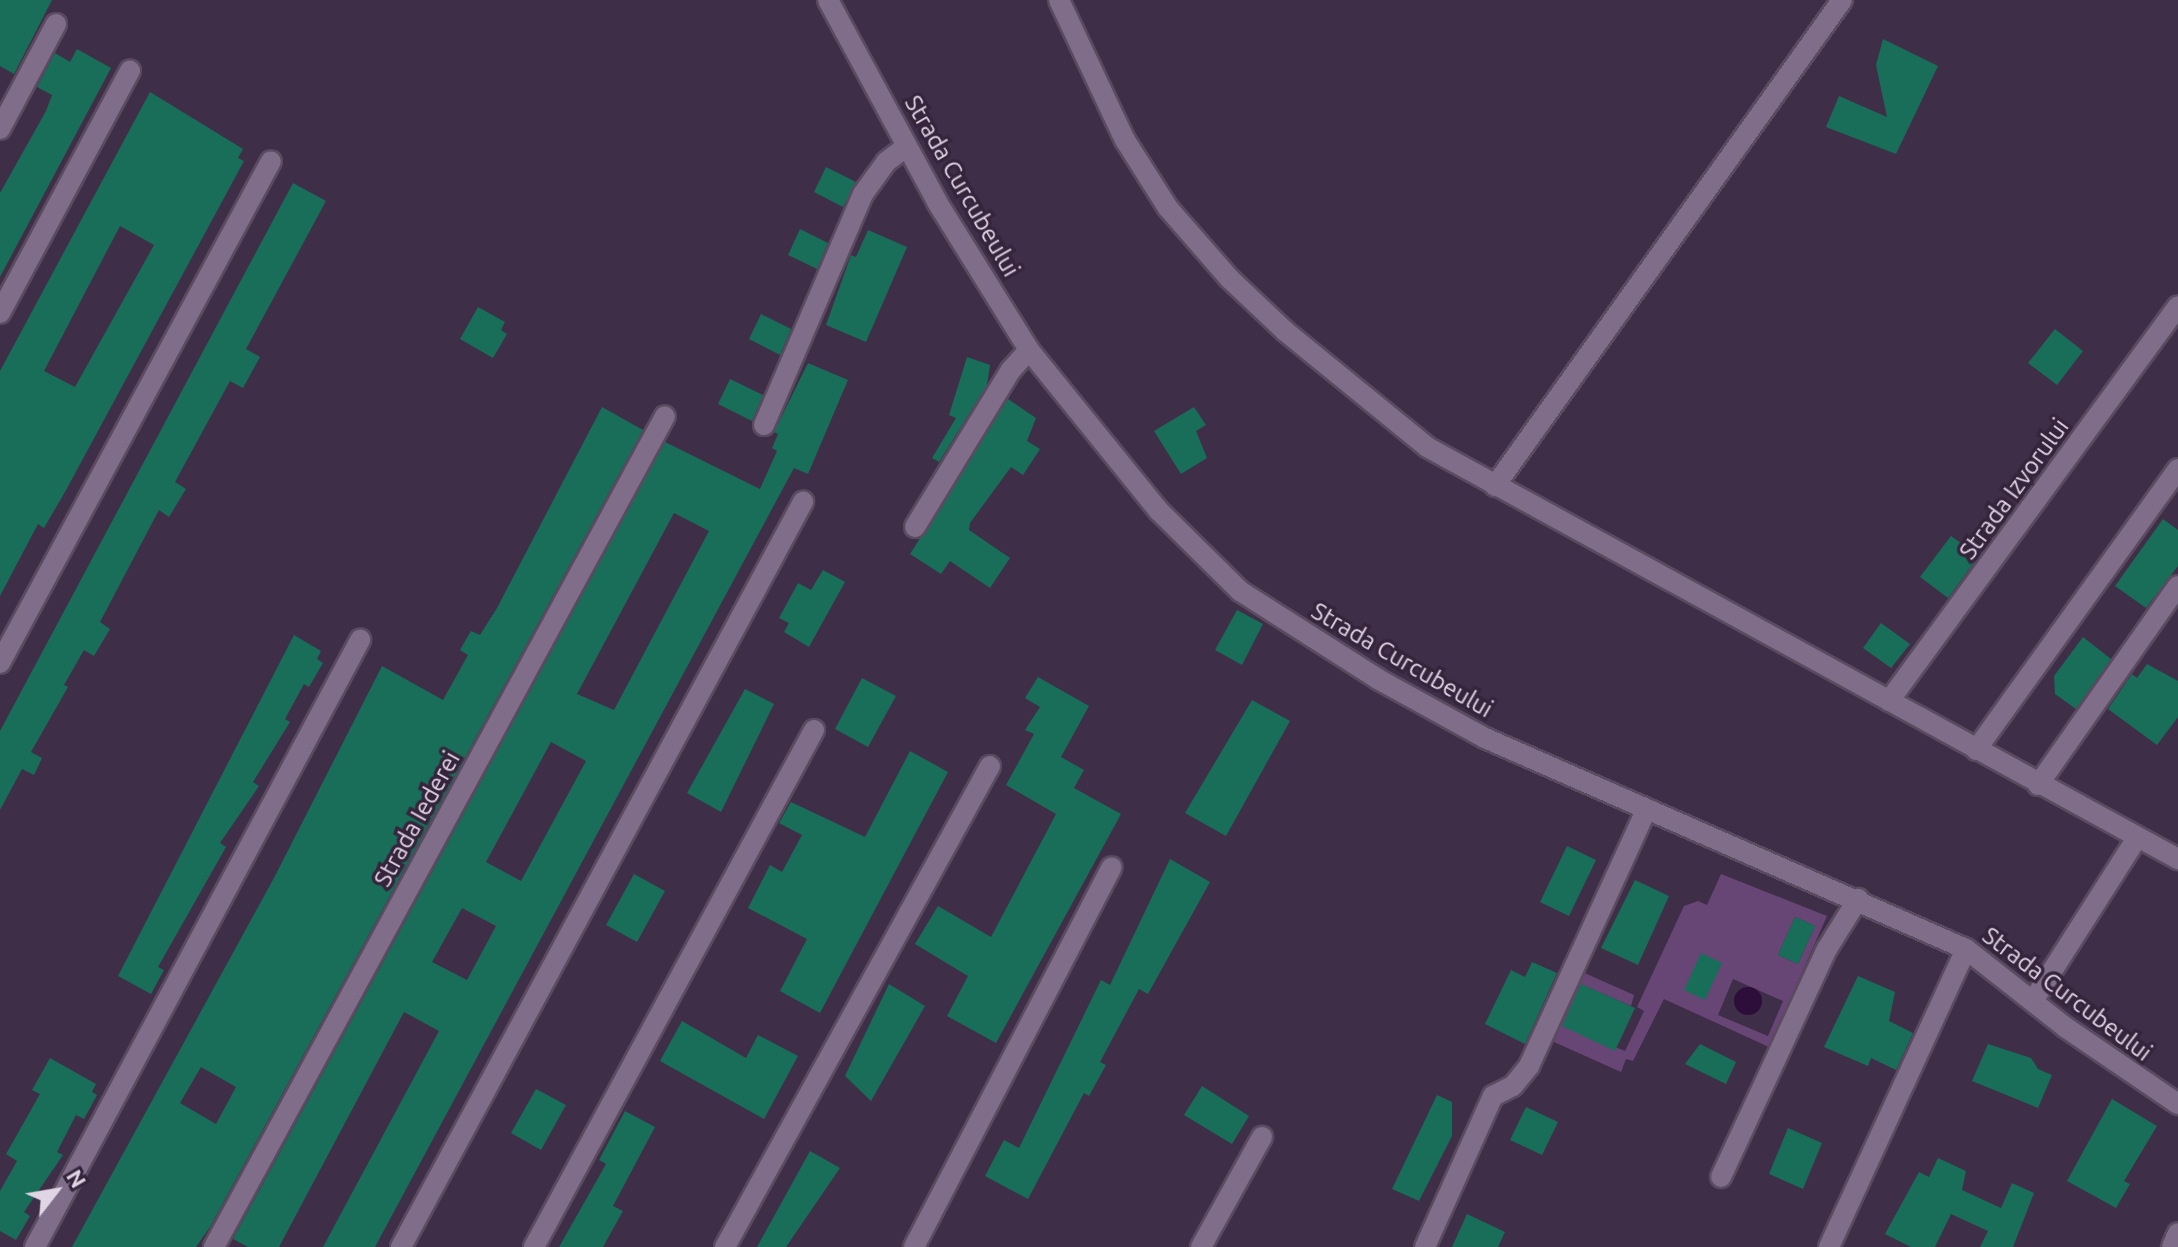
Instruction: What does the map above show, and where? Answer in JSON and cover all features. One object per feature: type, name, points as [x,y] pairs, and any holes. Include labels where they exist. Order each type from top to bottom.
[{"type":"street","name":"Strada Curcubeului","points":[[828,0],[907,146],[1029,350],[1198,555],[1240,591],[1378,679],[1485,738],[1858,899],[1966,949],[2033,1001],[2178,1104]]},
{"type":"street","points":[[1059,0],[1125,140],[1168,208],[1230,279],[1359,394],[1427,447],[2038,785],[2178,859]]},
{"type":"street","points":[[1495,486],[1842,0]]},
{"type":"street","points":[[0,129],[56,24]]},
{"type":"street","points":[[0,313],[130,71]]},
{"type":"street","points":[[764,425],[863,194],[886,162],[907,146]]},
{"type":"street","points":[[0,663],[271,161]]},
{"type":"street","name":"Strada Izvorului","points":[[1889,701],[2178,306]]},
{"type":"street","points":[[915,527],[1011,370],[1029,350]]},
{"type":"street","name":"Strada Iederei","points":[[214,1247],[665,416]]},
{"type":"street","points":[[1976,750],[2178,469]]},
{"type":"street","points":[[401,1247],[803,502]]},
{"type":"street","points":[[2038,785],[2178,586]]},
{"type":"street","points":[[35,1247],[360,640]]},
{"type":"street","points":[[534,1247],[814,730]]},
{"type":"street","points":[[725,1247],[990,766]]},
{"type":"street","points":[[1425,1247],[1493,1096],[1513,1086],[1529,1066],[1646,810]]},
{"type":"street","points":[[2033,1001],[2137,838]]},
{"type":"street","points":[[914,1247],[1112,867]]},
{"type":"street","points":[[1721,1177],[1827,949],[1858,899]]},
{"type":"street","points":[[1829,1247],[1966,949]]},
{"type":"street","points":[[1201,1247],[1262,1137]]},
{"type":"street","points":[[2172,1247],[2178,1233]]},
{"type":"shaded area","points":[[1721,874],[1827,916],[1769,1047],[1664,999],[1633,1061],[1626,1059],[1621,1072],[1554,1042],[1580,971],[1634,995],[1631,1006],[1585,986],[1567,1028],[1625,1051],[1644,1011],[1637,1007],[1684,906],[1698,901],[1707,905]],"holes":[[[1795,917],[1815,926],[1798,964],[1778,955]],[[1733,979],[1783,1001],[1768,1036],[1718,1015]]]},
{"type":"shaded area","points":[[1748,987],[1758,991],[1762,1001],[1758,1011],[1748,1015],[1738,1011],[1734,1001],[1738,991]]},
{"type":"building","points":[[0,0],[52,0],[14,74],[0,66]]},
{"type":"building","points":[[1883,39],[1938,66],[1896,154],[1826,127],[1839,96],[1887,117],[1876,65]]},
{"type":"building","points":[[77,49],[111,68],[0,277],[0,193],[46,111],[52,95],[37,87],[55,53],[70,62]]},
{"type":"building","points":[[150,92],[243,149],[238,158],[244,161],[65,492],[44,528],[38,524],[0,596],[0,371]],"holes":[[[120,226],[154,245],[75,387],[44,371]]]},
{"type":"building","points":[[826,167],[856,182],[843,207],[814,192]]},
{"type":"building","points":[[293,183],[326,201],[246,349],[260,357],[243,388],[230,381],[175,482],[186,489],[169,517],[159,510],[100,622],[110,629],[94,656],[84,650],[64,685],[68,687],[31,752],[42,758],[34,775],[22,769],[0,810],[0,731]]},
{"type":"building","points":[[800,229],[828,243],[817,269],[788,255]]},
{"type":"building","points":[[868,230],[907,247],[866,342],[826,325],[851,255],[856,257]]},
{"type":"building","points":[[478,307],[505,322],[501,330],[507,334],[493,358],[460,339]]},
{"type":"building","points":[[761,314],[791,329],[780,355],[749,339]]},
{"type":"building","points":[[2055,329],[2083,351],[2057,385],[2028,363]]},
{"type":"building","points":[[967,357],[990,365],[987,385],[939,462],[932,458],[956,418],[949,415]]},
{"type":"building","points":[[808,363],[848,380],[808,474],[794,468],[375,1247],[323,1247],[439,1031],[404,1012],[279,1247],[248,1247],[233,1239],[665,442],[760,489],[777,451],[772,448],[778,434],[774,432]],"holes":[[[674,513],[709,531],[614,710],[577,694]],[[551,742],[586,761],[521,881],[486,862]],[[462,908],[496,926],[467,980],[432,962]]]},
{"type":"building","points":[[730,379],[763,395],[752,421],[718,404]]},
{"type":"building","points":[[1008,399],[1036,418],[1027,441],[1040,449],[1023,475],[1011,467],[970,523],[969,530],[1010,558],[990,588],[950,561],[941,574],[910,554]]},
{"type":"building","points":[[602,407],[643,430],[210,1227],[196,1247],[72,1247],[275,876],[382,666],[443,700],[468,655],[460,650],[471,631],[480,635]],"holes":[[[201,1067],[236,1087],[216,1124],[180,1103]]]},
{"type":"building","points":[[1194,407],[1206,425],[1196,431],[1207,458],[1181,474],[1154,431]]},
{"type":"building","points":[[2163,519],[2178,530],[2178,566],[2146,608],[2115,586]]},
{"type":"building","points":[[1951,536],[1979,556],[1948,598],[1920,577]]},
{"type":"building","points":[[823,570],[845,582],[809,647],[784,632],[789,623],[779,618],[798,583],[811,590]]},
{"type":"building","points":[[1237,610],[1263,624],[1242,665],[1215,650]]},
{"type":"building","points":[[1881,623],[1910,644],[1891,668],[1863,648]]},
{"type":"building","points":[[294,635],[321,651],[317,659],[323,663],[309,687],[304,684],[285,719],[290,722],[253,782],[259,786],[220,843],[226,847],[158,967],[164,970],[151,994],[118,976]]},
{"type":"building","points":[[2083,637],[2111,659],[2076,709],[2055,694],[2054,676]]},
{"type":"building","points":[[2147,664],[2178,681],[2178,717],[2157,745],[2108,709],[2132,674],[2137,678]]},
{"type":"building","points":[[1038,677],[1089,706],[1061,757],[1084,770],[1074,788],[1121,814],[996,1043],[947,1016],[968,976],[915,944],[938,906],[991,937],[1056,814],[1006,785],[1034,734],[1025,730],[1040,707],[1025,698]]},
{"type":"building","points":[[862,678],[896,696],[868,747],[835,729]]},
{"type":"building","points":[[745,689],[774,704],[721,812],[687,793]]},
{"type":"building","points":[[1252,700],[1290,721],[1226,836],[1185,813]]},
{"type":"building","points":[[910,751],[948,772],[820,1013],[780,991],[807,939],[748,908],[770,865],[782,872],[802,835],[779,823],[791,802],[865,837]]},
{"type":"building","points":[[1567,846],[1596,860],[1569,916],[1540,902]]},
{"type":"building","points":[[1170,859],[1210,882],[1148,994],[1139,989],[1100,1062],[1106,1065],[1089,1096],[1084,1093],[1028,1199],[985,1176],[1004,1140],[1019,1148],[1101,980],[1110,985]]},
{"type":"building","points":[[634,874],[665,891],[637,942],[606,925]]},
{"type":"building","points":[[1635,880],[1669,896],[1638,965],[1601,948]]},
{"type":"building","points":[[1795,917],[1815,926],[1798,964],[1778,955]]},
{"type":"building","points":[[1701,953],[1722,963],[1705,1000],[1684,990]]},
{"type":"building","points":[[1532,962],[1557,973],[1525,1044],[1485,1024],[1511,970],[1525,977]]},
{"type":"building","points":[[1858,976],[1895,992],[1889,1021],[1913,1033],[1896,1070],[1871,1058],[1868,1066],[1824,1047]]},
{"type":"building","points":[[889,984],[925,1006],[871,1101],[845,1076]]},
{"type":"building","points":[[1581,984],[1635,1008],[1615,1051],[1562,1026]]},
{"type":"building","points":[[682,1021],[746,1058],[758,1035],[798,1056],[764,1119],[660,1061]]},
{"type":"building","points":[[1700,1044],[1736,1062],[1726,1084],[1685,1064]]},
{"type":"building","points":[[1988,1044],[2031,1058],[2038,1069],[2052,1075],[2038,1108],[1972,1081]]},
{"type":"building","points":[[50,1058],[96,1084],[92,1092],[97,1095],[84,1119],[76,1115],[57,1152],[63,1155],[24,1212],[30,1216],[16,1240],[0,1231],[0,1191],[17,1161],[6,1154],[40,1094],[32,1090]]},
{"type":"building","points":[[1202,1086],[1249,1116],[1232,1144],[1184,1115]]},
{"type":"building","points":[[536,1089],[566,1105],[541,1150],[511,1133]]},
{"type":"building","points":[[1437,1095],[1452,1102],[1452,1136],[1419,1201],[1392,1189]]},
{"type":"building","points":[[2112,1099],[2157,1126],[2124,1181],[2130,1184],[2116,1208],[2067,1181]]},
{"type":"building","points":[[1526,1107],[1558,1122],[1542,1155],[1510,1140]]},
{"type":"building","points":[[625,1111],[655,1127],[613,1206],[623,1211],[603,1247],[559,1247],[606,1164],[599,1160]]},
{"type":"building","points":[[1788,1128],[1822,1143],[1803,1189],[1769,1174]]},
{"type":"building","points":[[810,1151],[840,1168],[786,1247],[757,1247]]},
{"type":"building","points":[[1938,1158],[1966,1171],[1962,1190],[2001,1208],[2012,1183],[2034,1193],[2013,1247],[1980,1247],[1988,1231],[1951,1214],[1935,1247],[1911,1247],[1885,1234],[1919,1172],[1929,1177]]},
{"type":"building","points":[[1467,1214],[1505,1232],[1498,1247],[1452,1247]]}]
